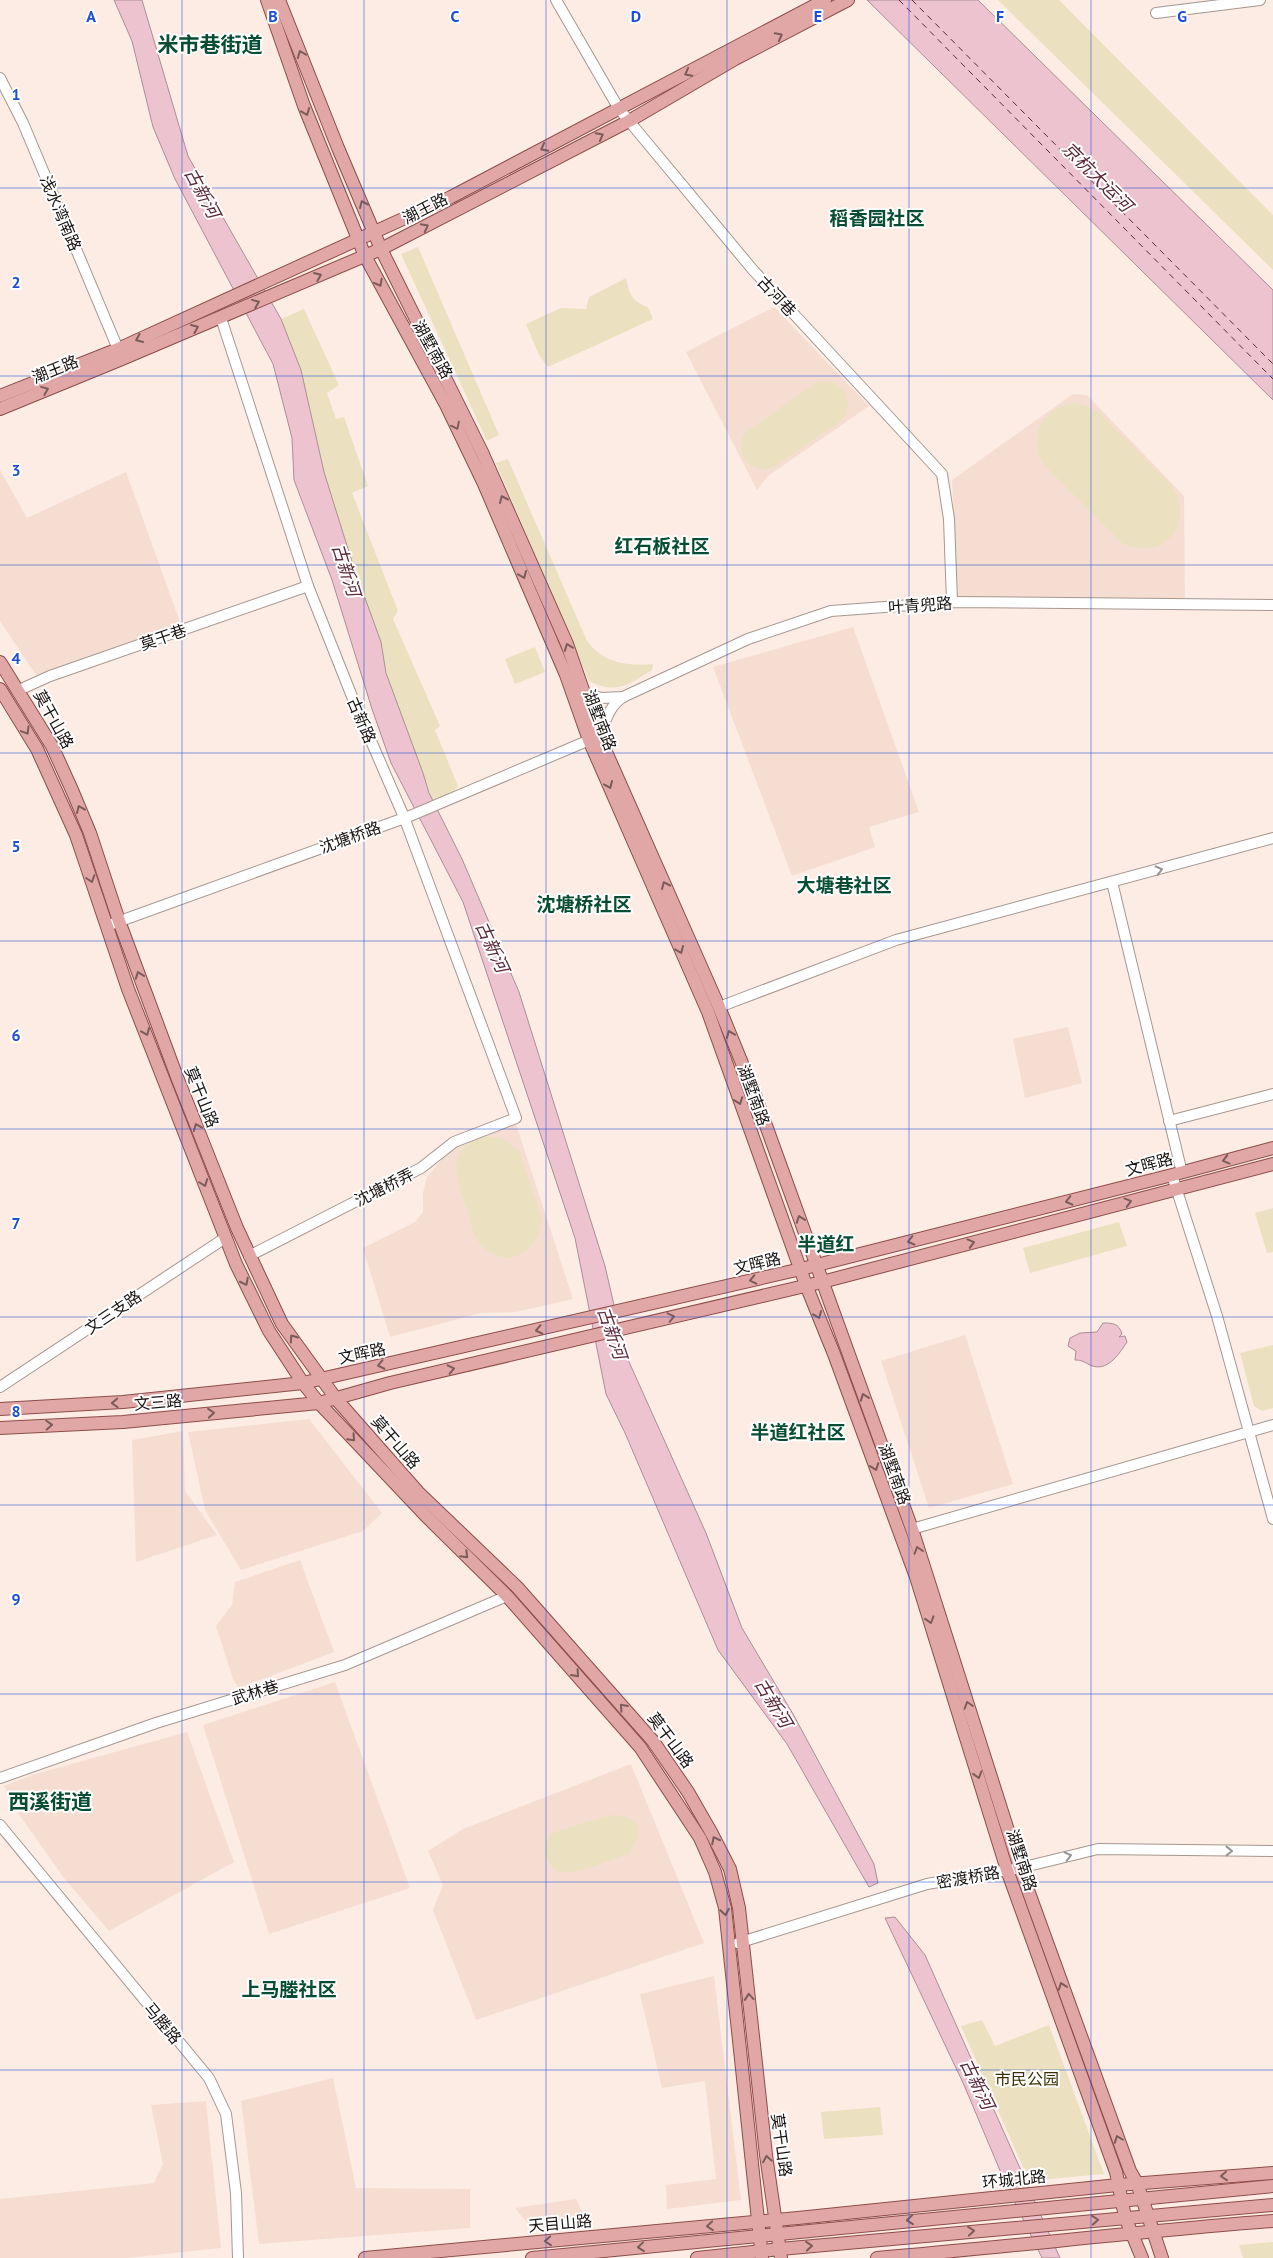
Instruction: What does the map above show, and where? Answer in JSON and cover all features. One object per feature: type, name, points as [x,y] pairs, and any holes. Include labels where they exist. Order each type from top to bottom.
[{"type":"main road","name":"湖墅南路","points":[[267,0],[304,106],[365,256],[446,405],[484,484],[594,738],[719,1007],[755,1095],[912,1529],[1014,1869],[1130,2171],[1137,2183],[1162,2258]]},
{"type":"main road","name":"湖墅南路","points":[[279,0],[338,148],[375,231],[381,249],[482,452],[567,644],[585,693],[594,738],[708,1012],[806,1285],[834,1354],[916,1577],[1116,2172],[1125,2217],[1142,2258]]},
{"type":"main road","name":"潮王路","points":[[0,408],[221,318],[381,249],[629,121],[733,54],[825,0]]},
{"type":"main road","name":"潮王路","points":[[0,396],[118,349],[451,197],[619,109],[848,0]]},
{"type":"main road","name":"莫干山路","points":[[0,662],[52,746],[72,790],[90,833],[119,921],[177,1077],[249,1256],[282,1324],[320,1379],[418,1492],[517,1587],[653,1741],[688,1792],[730,1869],[744,1941],[766,2154],[776,2213],[780,2253]]},
{"type":"main road","name":"莫干山路","points":[[0,689],[37,750],[76,835],[128,989],[225,1238],[269,1331],[303,1383],[319,1403],[424,1515],[507,1596],[640,1747],[677,1800],[700,1838],[715,1872],[725,1908],[761,2254]]},
{"type":"main road","name":"文晖路","points":[[303,1383],[801,1270],[1273,1148]]},
{"type":"main road","name":"文晖路","points":[[319,1403],[337,1400],[390,1383],[822,1282],[1273,1164]]},
{"type":"main road","name":"文三路","points":[[0,1409],[123,1402],[303,1383]]},
{"type":"main road","name":"文三路","points":[[0,1428],[123,1422],[319,1403]]},
{"type":"main road","name":"环城北路","points":[[758,2215],[1005,2196],[1273,2172]]},
{"type":"main road","name":"环城北路","points":[[759,2236],[1010,2210],[1273,2186]]},
{"type":"main road","points":[[697,2258],[780,2253],[1026,2226],[1273,2205]]},
{"type":"main road","name":"天目山路","points":[[365,2258],[758,2215]]},
{"type":"main road","points":[[877,2258],[955,2255],[1132,2232],[1273,2221]]},
{"type":"main road","name":"天目山路","points":[[532,2258],[759,2236]]},
{"type":"street","name":"古河巷","points":[[556,0],[619,109],[753,270],[942,474],[949,519],[952,602]]},
{"type":"street","points":[[1156,13],[1260,0]]},
{"type":"street","name":"浅水湾南路","points":[[0,78],[24,123],[118,349]]},
{"type":"street","name":"古新路","points":[[221,318],[308,586],[355,704],[407,816],[516,1118]]},
{"type":"street","name":"莫干巷","points":[[19,690],[50,676],[308,586]]},
{"type":"street","name":"叶青兜路","points":[[585,693],[602,698],[623,697],[748,639],[831,612],[952,602],[1273,605]]},
{"type":"street","points":[[594,738],[610,710],[623,697]]},
{"type":"street","name":"沈塘桥路","points":[[106,926],[441,803],[594,738]]},
{"type":"street","points":[[719,1007],[757,991],[896,940],[1273,838]]},
{"type":"street","points":[[1112,882],[1169,1121],[1177,1174],[1176,1189],[1203,1268],[1273,1519]]},
{"type":"street","points":[[1169,1121],[1273,1094]]},
{"type":"street","name":"沈塘桥弄","points":[[249,1256],[421,1168],[454,1142],[516,1118]]},
{"type":"street","name":"文三支路","points":[[0,1387],[225,1238]]},
{"type":"street","points":[[912,1529],[1273,1425]]},
{"type":"street","name":"武林巷","points":[[0,1778],[156,1723],[345,1665],[507,1596]]},
{"type":"street","name":"马塍路","points":[[0,1824],[209,2078],[226,2114],[236,2193],[238,2258]]},
{"type":"street","name":"密渡桥路","points":[[730,1945],[927,1884],[1014,1869],[1098,1849],[1273,1851]]},
{"type":"shaded area","points":[[774,307],[869,406],[768,476],[757,490],[686,352]]},
{"type":"shaded area","points":[[1073,394],[1087,395],[1184,496],[1185,602],[957,598],[952,480]]},
{"type":"shaded area","points":[[0,470],[27,518],[126,472],[181,625],[36,675],[0,621]]},
{"type":"shaded area","points":[[853,627],[919,812],[869,827],[875,847],[792,876],[713,667]]},
{"type":"shaded area","points":[[1068,1027],[1082,1083],[1025,1098],[1013,1039]]},
{"type":"shaded area","points":[[516,1124],[573,1299],[516,1312],[481,1313],[390,1337],[363,1248],[415,1222],[423,1212],[423,1193],[427,1177],[453,1146]]},
{"type":"shaded area","points":[[965,1335],[1013,1484],[929,1508],[881,1361]]},
{"type":"shaded area","points":[[309,1419],[382,1513],[363,1531],[241,1570],[205,1510],[188,1432]]},
{"type":"shaded area","points":[[183,1431],[185,1491],[217,1535],[136,1562],[132,1440]]},
{"type":"shaded area","points":[[300,1560],[334,1652],[239,1688],[233,1679],[216,1626],[232,1605],[235,1582]]},
{"type":"shaded area","points":[[335,1682],[410,1888],[269,1934],[203,1725]]},
{"type":"shaded area","points":[[187,1732],[234,1862],[109,1931],[64,1878],[16,1810],[4,1786],[32,1775]]},
{"type":"shaded area","points":[[631,1764],[704,1943],[476,2020],[433,1910],[443,1885],[428,1851],[463,1829]]},
{"type":"shaded area","points":[[714,1976],[741,2200],[667,2209],[666,2185],[716,2179],[705,2081],[662,2088],[640,1994]]},
{"type":"shaded area","points":[[333,2078],[356,2188],[470,2189],[470,2228],[259,2244],[241,2101]]},
{"type":"shaded area","points":[[206,2101],[221,2248],[127,2258],[0,2258],[0,2199],[154,2183],[163,2164],[151,2105]]},
{"type":"shaded area","points":[[576,2199],[584,2216],[528,2224],[515,2208]]},
{"type":"green space","points":[[998,0],[1059,0],[1273,215],[1273,270]]},
{"type":"green space","points":[[418,247],[499,435],[487,441],[401,254]]},
{"type":"green space","points":[[626,278],[632,296],[635,300],[648,307],[653,319],[548,367],[539,355],[526,324],[561,308],[586,309],[589,297]]},
{"type":"green space","points":[[304,309],[339,385],[327,393],[336,419],[344,417],[368,486],[352,493],[398,611],[393,619],[440,726],[435,730],[458,786],[449,796],[433,802],[386,673],[381,642],[353,565],[324,472],[301,370],[281,319]]},
{"type":"green space","points":[[823,381],[835,383],[845,392],[849,404],[846,415],[837,424],[772,468],[756,468],[750,465],[745,460],[741,448],[745,433],[815,383]]},
{"type":"green space","points":[[1078,403],[1098,411],[1171,485],[1178,499],[1180,512],[1178,525],[1172,535],[1163,543],[1152,548],[1138,548],[1123,544],[1043,464],[1038,453],[1037,442],[1038,432],[1042,423],[1056,409]]},
{"type":"green space","points":[[508,459],[587,641],[600,654],[616,661],[634,664],[653,664],[652,670],[629,684],[615,688],[589,681],[496,463]]},
{"type":"green space","points":[[535,647],[545,672],[515,684],[505,659]]},
{"type":"green space","points":[[483,1136],[502,1138],[519,1151],[542,1217],[536,1239],[523,1253],[514,1257],[494,1255],[477,1240],[457,1177],[456,1167],[462,1149],[470,1142]]},
{"type":"green space","points":[[1273,1208],[1273,1252],[1267,1253],[1255,1213]]},
{"type":"green space","points":[[1119,1222],[1127,1246],[1030,1273],[1023,1248]]},
{"type":"green space","points":[[1273,1345],[1273,1408],[1262,1411],[1254,1406],[1240,1353]]},
{"type":"green space","points":[[611,1815],[627,1817],[638,1825],[639,1836],[629,1854],[575,1871],[560,1872],[550,1865],[545,1849],[551,1833]]},
{"type":"green space","name":"市民公园","points":[[982,2020],[995,2046],[1049,2025],[1104,2174],[1029,2181],[961,2026]]},
{"type":"green space","points":[[880,2107],[883,2135],[824,2139],[821,2112]]},
{"type":"green space","points":[[1273,2242],[1273,2258],[1243,2258],[1239,2245]]},
{"type":"water","name":"古新河","points":[[114,0],[142,0],[188,156],[281,319],[301,370],[324,472],[353,565],[381,642],[386,673],[429,793],[462,859],[519,992],[605,1266],[625,1353],[706,1533],[742,1628],[793,1714],[874,1864],[878,1883],[869,1887],[787,1744],[718,1650],[625,1433],[606,1394],[575,1238],[463,902],[391,763],[372,709],[332,580],[294,480],[292,438],[273,364],[175,179],[153,127],[132,41]]},
{"type":"water","name":"京杭大运河","points":[[867,0],[978,0],[1273,290],[1273,400]]},
{"type":"water","points":[[1103,1323],[1117,1326],[1122,1334],[1119,1337],[1125,1336],[1127,1342],[1120,1352],[1112,1361],[1102,1366],[1096,1367],[1075,1360],[1076,1351],[1068,1346],[1070,1338],[1080,1333],[1097,1332]]},
{"type":"water","name":"古新河","points":[[895,1917],[925,1955],[1060,2258],[1042,2258],[1004,2180],[964,2085],[885,1918]]},
{"type":"ferry route","points":[[899,0],[1273,379]]},
{"type":"ferry route","points":[[912,0],[1273,364]]},
{"type":"district","name":"米市巷街道","points":[[210,45]]},
{"type":"district","name":"稻香园社区","points":[[877,218]]},
{"type":"district","name":"红石板社区","points":[[662,546]]},
{"type":"district","name":"大塘巷社区","points":[[844,885]]},
{"type":"district","name":"沈塘桥社区","points":[[584,904]]},
{"type":"district","name":"半道红","points":[[826,1244]]},
{"type":"district","name":"半道红社区","points":[[798,1432]]},
{"type":"district","name":"西溪街道","points":[[50,1802]]},
{"type":"district","name":"上马塍社区","points":[[289,1989]]}]
